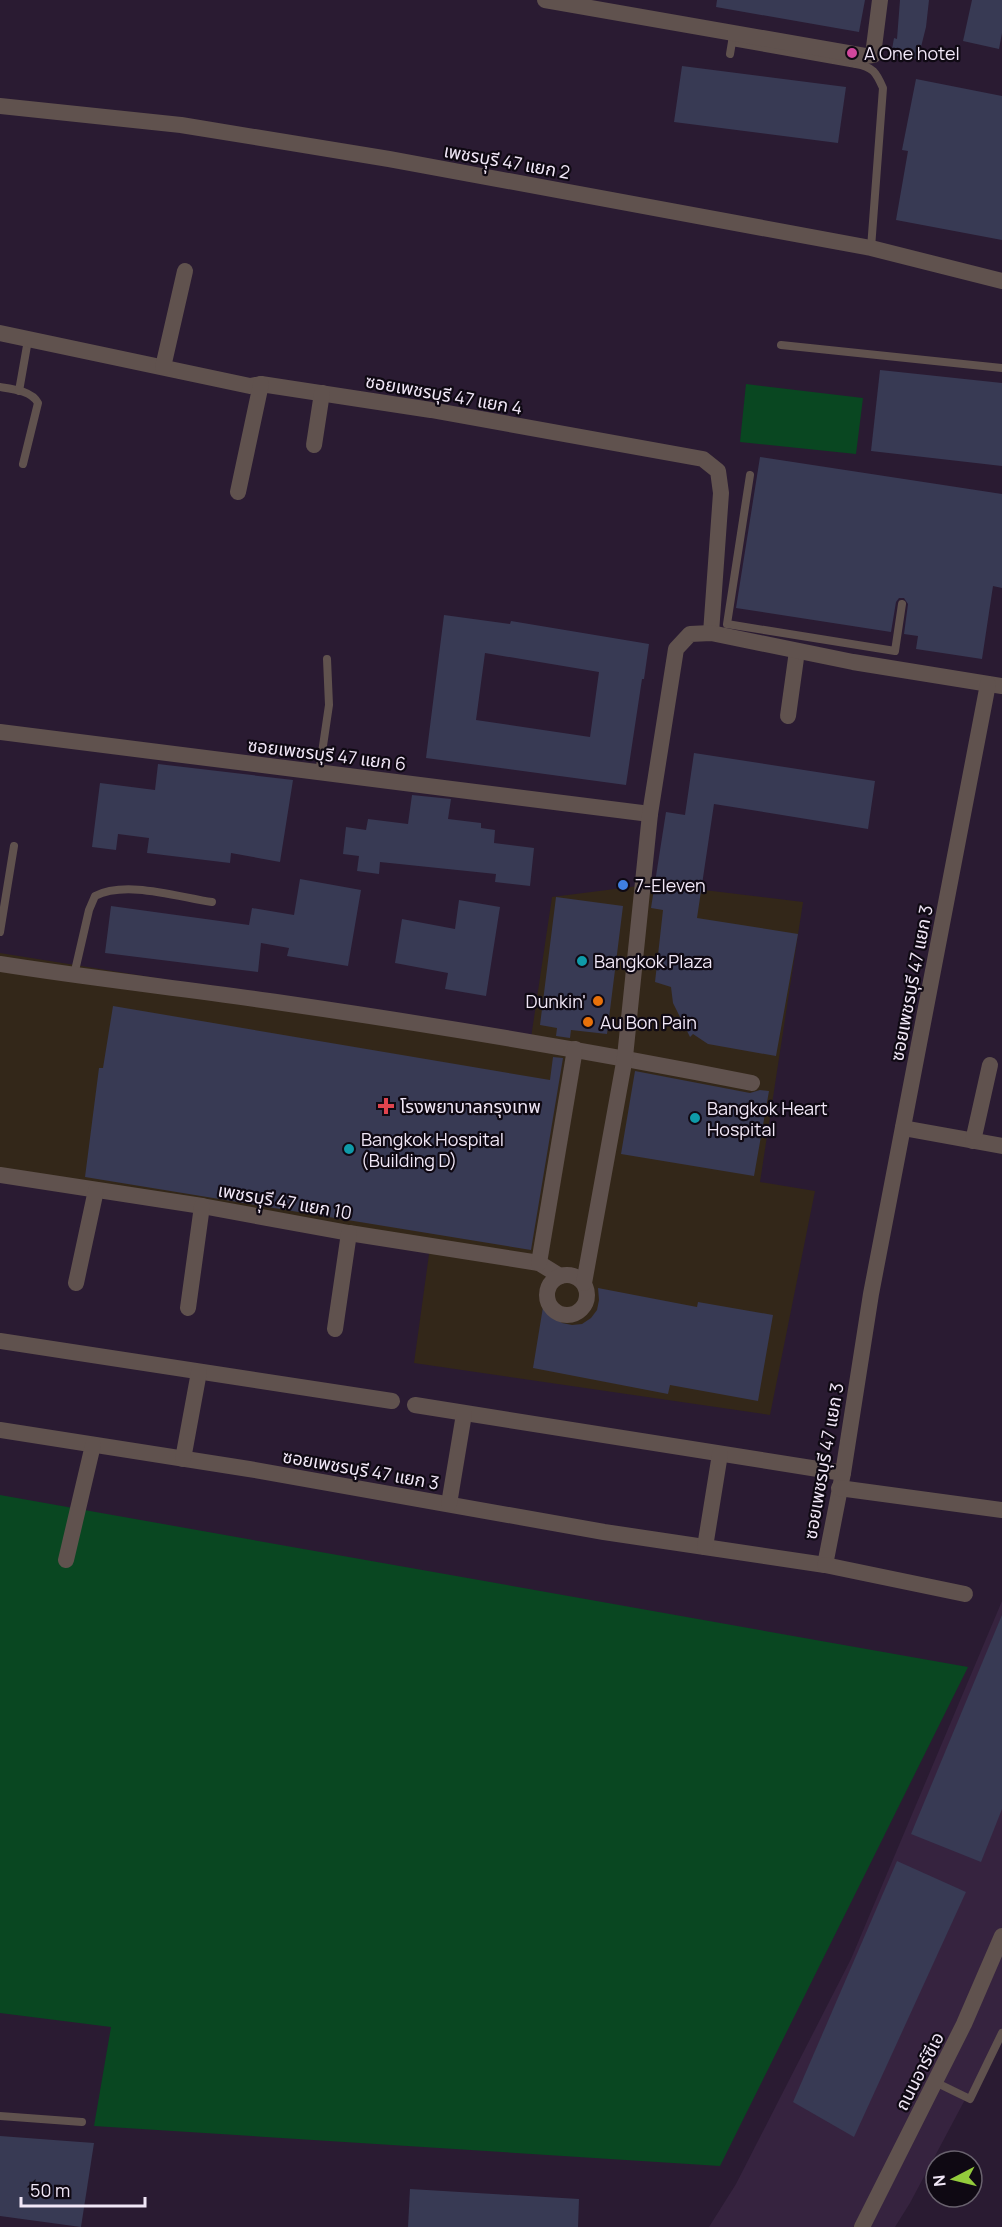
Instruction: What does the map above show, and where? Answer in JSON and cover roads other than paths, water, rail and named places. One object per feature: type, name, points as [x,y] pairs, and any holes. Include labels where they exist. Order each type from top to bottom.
[{"type":"street","points":[[545,0],[616,6],[733,37],[860,60],[873,55],[880,0]]},
{"type":"street","name":"เพชรบุุรี 47 แยก 2","points":[[0,106],[193,127],[389,159],[871,248],[1002,281]]},
{"type":"street","points":[[163,367],[185,271]]},
{"type":"street","name":"ซอยเพชรบุรี 47 แยก 4","points":[[0,333],[250,386],[261,384],[431,410],[703,459],[718,471],[721,493],[711,633]]},
{"type":"street","points":[[238,492],[261,384]]},
{"type":"street","points":[[314,445],[322,393]]},
{"type":"street","points":[[584,1283],[573,1275],[560,1276],[550,1284],[547,1297],[552,1309],[564,1315],[577,1313],[587,1296],[584,1283],[624,1057],[650,814],[676,649],[690,634],[711,633],[804,647],[995,685]]},
{"type":"street","points":[[788,716],[804,647]]},
{"type":"street","name":"ซอยเพชรบุรี 47 แยก 3","points":[[0,1430],[183,1459],[604,1532],[825,1565],[871,1294],[903,1128],[995,685]]},
{"type":"street","name":"ซอยเพชรบุรี 47 แยก 6","points":[[0,732],[650,814]]},
{"type":"street","points":[[0,964],[74,976],[282,1002],[624,1057],[752,1083]]},
{"type":"street","points":[[539,1263],[574,1049]]},
{"type":"street","points":[[973,1141],[990,1065]]},
{"type":"street","points":[[903,1128],[1002,1146]]},
{"type":"street","name":"เพชรบุุรี 47 แยก 10","points":[[0,1174],[539,1263],[560,1276]]},
{"type":"street","points":[[76,1283],[96,1190]]},
{"type":"street","points":[[188,1308],[202,1206]]},
{"type":"street","points":[[335,1329],[349,1233]]},
{"type":"street","points":[[0,1341],[392,1401]]},
{"type":"street","points":[[183,1459],[199,1372]]},
{"type":"street","points":[[415,1405],[720,1454],[841,1481],[1002,1510]]},
{"type":"street","points":[[449,1504],[464,1414]]},
{"type":"street","points":[[66,1560],[93,1445]]},
{"type":"street","points":[[705,1547],[720,1454]]},
{"type":"street","points":[[825,1565],[965,1594]]},
{"type":"street","name":"ถนนอาร์ซีเอ","points":[[868,2225],[1001,1943]]},
{"type":"lane","points":[[730,54],[733,37]]},
{"type":"lane","points":[[860,60],[873,70],[883,88],[871,248]]},
{"type":"lane","points":[[19,391],[28,339]]},
{"type":"lane","points":[[781,345],[1002,368]]},
{"type":"lane","points":[[0,387],[34,397],[38,404],[23,464]]},
{"type":"lane","points":[[750,475],[727,624],[804,647],[895,651],[902,604]]},
{"type":"lane","points":[[319,772],[329,705],[327,659]]},
{"type":"lane","points":[[0,932],[14,846]]},
{"type":"lane","points":[[74,976],[89,910],[95,896],[106,891],[128,889],[212,902]]},
{"type":"lane","points":[[935,2082],[970,2100],[1002,2033]]},
{"type":"lane","points":[[0,2116],[82,2122]]},
{"type":"place","name":"A One hotel","points":[[852,53]]},
{"type":"place","name":"7-Eleven","points":[[623,885]]},
{"type":"place","name":"Bangkok Plaza","points":[[582,961]]},
{"type":"place","name":"Dunkin'","points":[[598,1001]]},
{"type":"place","name":"Au Bon Pain","points":[[588,1022]]},
{"type":"place","name":"โรงพยาบาลกรุงเทพ","points":[[386,1106]]},
{"type":"place","name":"Bangkok Heart Hospital","points":[[695,1118]]},
{"type":"place","name":"Bangkok Hospital (Building D)","points":[[349,1149]]}]
